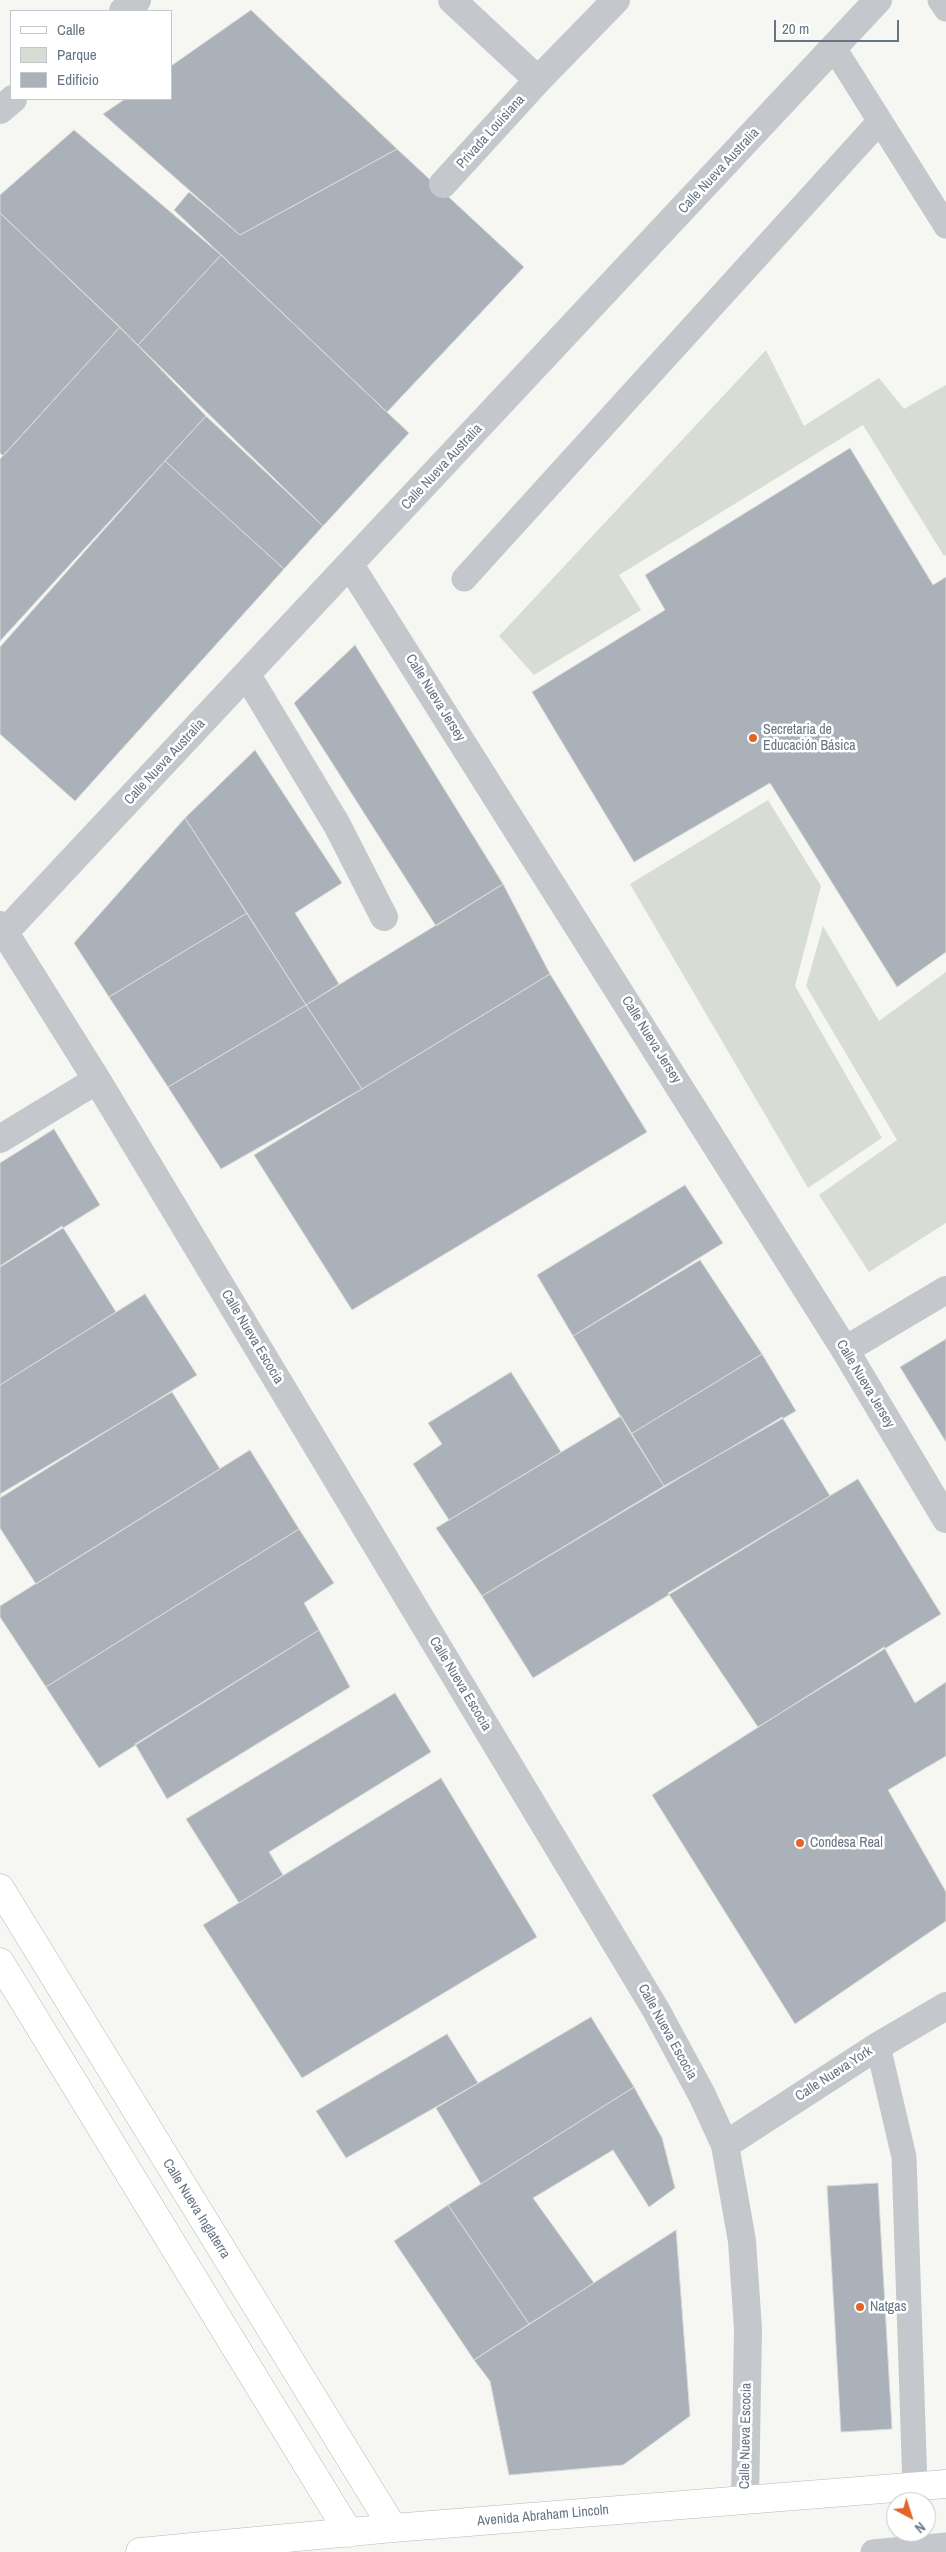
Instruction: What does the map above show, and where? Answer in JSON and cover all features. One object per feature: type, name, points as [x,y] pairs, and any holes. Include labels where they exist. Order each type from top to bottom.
[{"type":"street","points":[[124,10],[137,0]]},
{"type":"street","points":[[452,0],[538,80]]},
{"type":"street","name":"Privada Louisiana","points":[[443,184],[538,80],[616,0]]},
{"type":"street","name":"Calle Nueva Australia","points":[[2,928],[247,675],[878,0]]},
{"type":"street","points":[[0,110],[12,100]]},
{"type":"street","name":"Calle Nueva Jersey","points":[[350,565],[845,1350],[946,1519]]},
{"type":"street","points":[[247,675],[337,825],[384,917]]},
{"type":"street","name":"Calle Nueva Escocia","points":[[2,928],[97,1080],[656,2010],[702,2095],[725,2145],[742,2241],[748,2329],[745,2500]]},
{"type":"street","points":[[0,1139],[97,1080]]},
{"type":"street","points":[[845,1350],[946,1290]]},
{"type":"street","name":"Calle Nueva Inglaterra","points":[[0,1888],[393,2528]]},
{"type":"street","points":[[0,1962],[349,2533]]},
{"type":"street","name":"Calle Nueva York","points":[[725,2145],[878,2046],[946,2006]]},
{"type":"street","name":"Avenida Abraham Lincoln","points":[[140,2552],[393,2528],[946,2484]]},
{"type":"lane","points":[[940,0],[946,9]]},
{"type":"lane","points":[[834,48],[946,226]]},
{"type":"lane","points":[[464,579],[880,121]]},
{"type":"lane","points":[[878,2046],[904,2158],[915,2486]]},
{"type":"lane","points":[[873,2552],[946,2545]]},
{"type":"green space","points":[[766,350],[804,426],[879,378],[904,409],[946,385],[946,555],[944,556],[863,425],[619,575],[641,610],[534,675],[499,636]]},
{"type":"green space","points":[[768,800],[821,886],[795,986],[882,1138],[808,1188],[630,884]]},
{"type":"green space","points":[[823,926],[879,1021],[946,972],[946,1223],[869,1272],[819,1195],[897,1140],[806,986]]},
{"type":"building","points":[[251,10],[397,149],[240,235],[103,114],[124,100],[172,100],[172,65]]},
{"type":"building","points":[[74,130],[221,255],[138,345],[0,213],[0,195]]},
{"type":"building","points":[[397,149],[524,267],[387,412],[174,210],[189,192],[240,235]]},
{"type":"building","points":[[0,213],[120,327],[3,456],[0,453]]},
{"type":"building","points":[[221,255],[409,433],[323,526],[138,345]]},
{"type":"building","points":[[120,327],[206,416],[0,641],[0,459]]},
{"type":"building","points":[[206,416],[323,526],[284,569],[165,461]]},
{"type":"building","name":"Secretaria de Educación Básica","points":[[850,448],[933,585],[946,577],[946,952],[897,987],[770,783],[634,862],[532,692],[665,610],[645,575]]},
{"type":"building","points":[[165,461],[284,569],[75,801],[0,734],[0,647]]},
{"type":"building","points":[[355,645],[503,884],[436,926],[294,703]]},
{"type":"building","points":[[255,750],[342,883],[295,913],[339,984],[306,1005],[185,818]]},
{"type":"building","points":[[185,818],[247,913],[109,997],[74,943]]},
{"type":"building","points":[[503,884],[550,974],[362,1089],[306,1005]]},
{"type":"building","points":[[247,913],[306,1005],[168,1087],[109,997]]},
{"type":"building","points":[[550,974],[647,1132],[352,1310],[254,1155]]},
{"type":"building","points":[[306,1005],[362,1089],[221,1169],[168,1087]]},
{"type":"building","points":[[54,1129],[100,1205],[0,1267],[0,1163]]},
{"type":"building","points":[[685,1185],[723,1243],[573,1336],[537,1275]]},
{"type":"building","points":[[62,1226],[116,1312],[0,1385],[0,1266]]},
{"type":"building","points":[[700,1260],[762,1354],[631,1434],[573,1336]]},
{"type":"building","points":[[145,1294],[197,1375],[0,1498],[0,1385]]},
{"type":"building","points":[[946,1339],[946,1442],[900,1367]]},
{"type":"building","points":[[762,1354],[796,1411],[664,1486],[631,1434]]},
{"type":"building","points":[[511,1372],[561,1452],[449,1520],[413,1464],[442,1444],[428,1423]]},
{"type":"building","points":[[172,1392],[220,1469],[36,1584],[0,1528],[0,1494]]},
{"type":"building","points":[[621,1416],[664,1486],[482,1596],[436,1528]]},
{"type":"building","points":[[782,1417],[830,1496],[533,1678],[482,1596]]},
{"type":"building","points":[[250,1450],[299,1529],[46,1687],[0,1617],[0,1606]]},
{"type":"building","points":[[858,1479],[941,1614],[758,1727],[668,1593]]},
{"type":"building","points":[[299,1529],[334,1583],[304,1603],[319,1630],[99,1768],[46,1687]]},
{"type":"building","points":[[319,1630],[350,1687],[167,1799],[135,1744]]},
{"type":"building","name":"Condesa Real","points":[[884,1647],[915,1703],[946,1682],[946,1756],[888,1790],[946,1892],[946,1921],[795,2024],[652,1795]]},
{"type":"building","points":[[395,1693],[431,1752],[269,1852],[283,1875],[239,1903],[186,1819]]},
{"type":"building","points":[[441,1778],[537,1937],[302,2078],[203,1925]]},
{"type":"building","points":[[591,2017],[634,2087],[481,2184],[436,2108]]},
{"type":"building","points":[[447,2034],[478,2083],[346,2158],[316,2111]]},
{"type":"building","points":[[634,2087],[662,2138],[675,2188],[649,2207],[613,2150],[533,2198],[594,2283],[529,2324],[448,2205]]},
{"type":"building","name":"Natgas","points":[[878,2183],[892,2429],[841,2432],[827,2186]]},
{"type":"building","points":[[448,2205],[529,2324],[474,2360],[394,2241]]},
{"type":"building","points":[[676,2230],[690,2416],[623,2465],[509,2475],[490,2381],[474,2360]]},
{"type":"place","name":"Secretaria de Educación Básica","points":[[753,738]]},
{"type":"place","name":"Condesa Real","points":[[800,1843]]},
{"type":"place","name":"Natgas","points":[[860,2307]]}]
